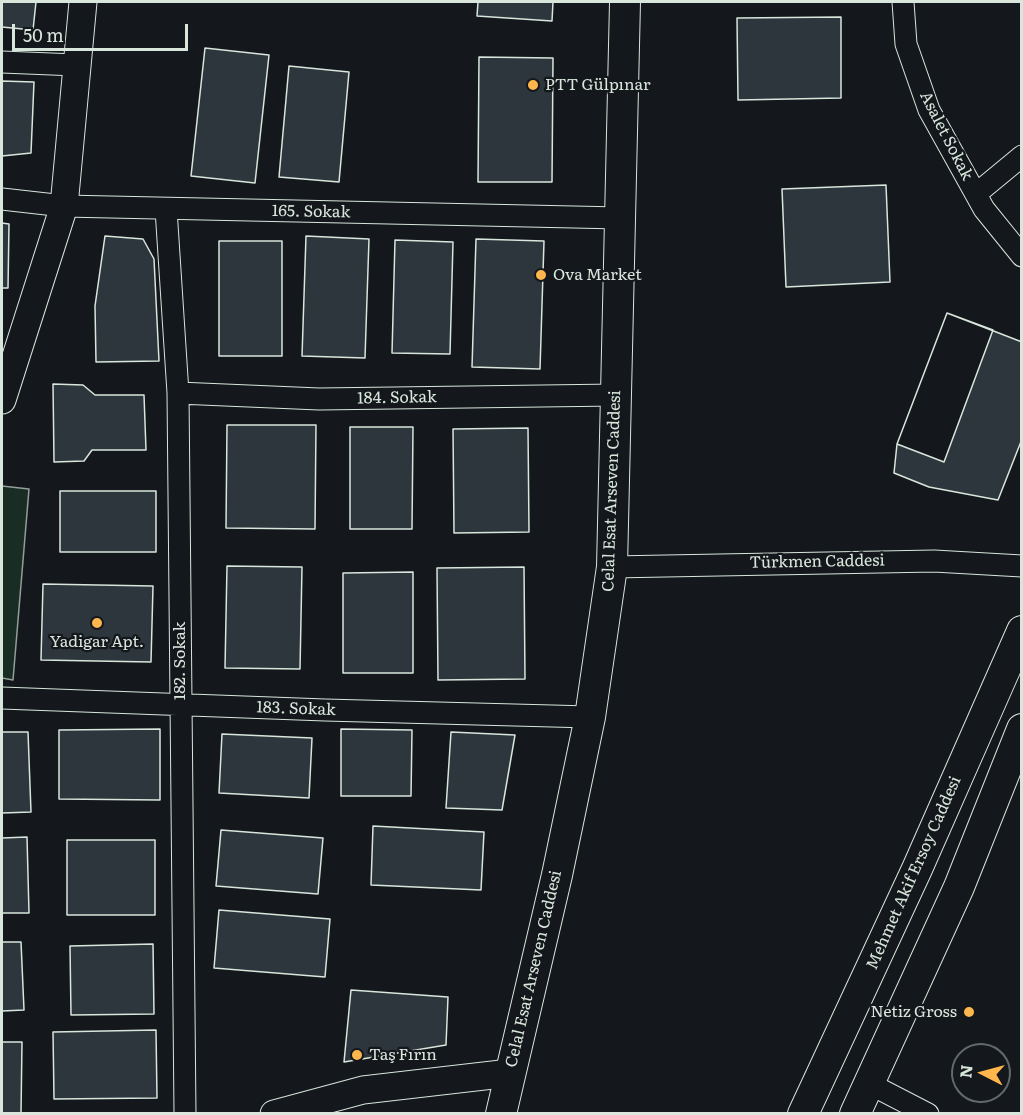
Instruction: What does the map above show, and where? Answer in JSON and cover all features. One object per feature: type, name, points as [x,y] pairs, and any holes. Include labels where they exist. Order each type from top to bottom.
[{"type":"main road","name":"Celal Esat Arseven Caddesi","points":[[501,1113],[557,875],[590,717],[612,567],[625,2]]},
{"type":"main road","name":"Mehmet Akif Ersoy Caddesi","points":[[803,1113],[917,869],[1022,631]]},
{"type":"main road","points":[[855,1113],[959,887],[1022,729]]},
{"type":"street","points":[[2,400],[64,206],[83,2]]},
{"type":"street","name":"Asalet Sokak","points":[[903,2],[906,44],[929,110],[984,209],[1022,256]]},
{"type":"street","points":[[2,62],[76,65]]},
{"type":"street","points":[[976,194],[1022,156]]},
{"type":"street","name":"165. Sokak","points":[[2,199],[64,206],[620,218]]},
{"type":"street","name":"182. Sokak","points":[[166,209],[178,393],[185,1113]]},
{"type":"street","name":"184. Sokak","points":[[178,393],[319,399],[616,395]]},
{"type":"street","name":"Türkmen Caddesi","points":[[612,567],[934,561],[1022,566]]},
{"type":"street","name":"183. Sokak","points":[[2,698],[590,717]]},
{"type":"street","points":[[274,1113],[363,1090],[510,1073]]},
{"type":"street","points":[[868,1083],[928,1113]]},
{"type":"green space","points":[[2,486],[29,489],[13,680],[2,678]]},
{"type":"building","points":[[2,2],[36,2],[33,30],[2,27]]},
{"type":"building","points":[[478,2],[553,2],[552,21],[477,16]]},
{"type":"building","points":[[841,17],[841,98],[738,100],[737,18]]},
{"type":"building","points":[[205,48],[269,55],[255,183],[191,176]]},
{"type":"building","points":[[479,57],[553,58],[552,182],[478,182]]},
{"type":"building","points":[[289,66],[349,72],[339,182],[279,177]]},
{"type":"building","points":[[2,81],[34,82],[31,153],[2,156]]},
{"type":"building","points":[[886,185],[890,282],[786,287],[782,189]]},
{"type":"building","points":[[2,223],[9,224],[8,288],[2,288]]},
{"type":"building","points":[[105,236],[143,239],[154,259],[159,361],[96,362],[95,306]]},
{"type":"building","points":[[306,236],[369,239],[365,358],[302,356]]},
{"type":"building","points":[[476,239],[544,241],[540,369],[472,367]]},
{"type":"building","points":[[395,240],[453,242],[450,354],[392,353]]},
{"type":"building","points":[[219,241],[282,241],[282,356],[219,356]]},
{"type":"building","points":[[947,313],[993,330],[944,462],[897,444]]},
{"type":"building","points":[[947,313],[1022,342],[1022,439],[998,500],[929,487],[894,473],[897,444]]},
{"type":"building","points":[[53,384],[83,385],[95,395],[144,395],[146,450],[92,450],[84,461],[54,462]]},
{"type":"building","points":[[227,425],[316,425],[315,529],[226,528]]},
{"type":"building","points":[[350,427],[413,427],[412,529],[350,529]]},
{"type":"building","points":[[528,428],[529,532],[454,533],[453,429]]},
{"type":"building","points":[[60,491],[156,491],[156,552],[60,552]]},
{"type":"building","points":[[227,566],[302,567],[300,669],[225,668]]},
{"type":"building","points":[[524,567],[525,679],[438,680],[437,568]]},
{"type":"building","points":[[413,572],[413,673],[343,673],[343,573]]},
{"type":"building","name":"Yadigar Apt.","points":[[43,584],[153,586],[151,662],[41,660]]},
{"type":"building","points":[[160,729],[160,800],[59,799],[59,730]]},
{"type":"building","points":[[341,729],[412,730],[411,796],[341,796]]},
{"type":"building","points":[[2,732],[28,732],[31,812],[2,813]]},
{"type":"building","points":[[451,732],[515,735],[502,810],[446,808]]},
{"type":"building","points":[[222,734],[312,738],[309,798],[219,793]]},
{"type":"building","points":[[373,826],[484,832],[481,890],[371,885]]},
{"type":"building","points":[[221,830],[323,838],[318,894],[216,886]]},
{"type":"building","points":[[27,837],[29,913],[2,913],[2,838]]},
{"type":"building","points":[[67,840],[155,840],[155,915],[67,915]]},
{"type":"building","points":[[219,910],[330,919],[325,977],[214,968]]},
{"type":"building","points":[[2,942],[21,942],[24,1010],[2,1011]]},
{"type":"building","points":[[153,944],[154,1014],[71,1015],[70,946]]},
{"type":"building","points":[[351,990],[448,997],[446,1045],[344,1062]]},
{"type":"building","points":[[156,1030],[157,1098],[54,1099],[53,1032]]},
{"type":"building","points":[[2,1042],[22,1042],[21,1114],[2,1114]]},
{"type":"place","name":"PTT Gülpınar","points":[[533,85]]},
{"type":"place","name":"Ova Market","points":[[541,275]]},
{"type":"place","name":"Yadigar Apt.","points":[[97,623]]},
{"type":"place","name":"Netiz Gross","points":[[969,1012]]},
{"type":"place","name":"Taş Fırın","points":[[357,1055]]}]
